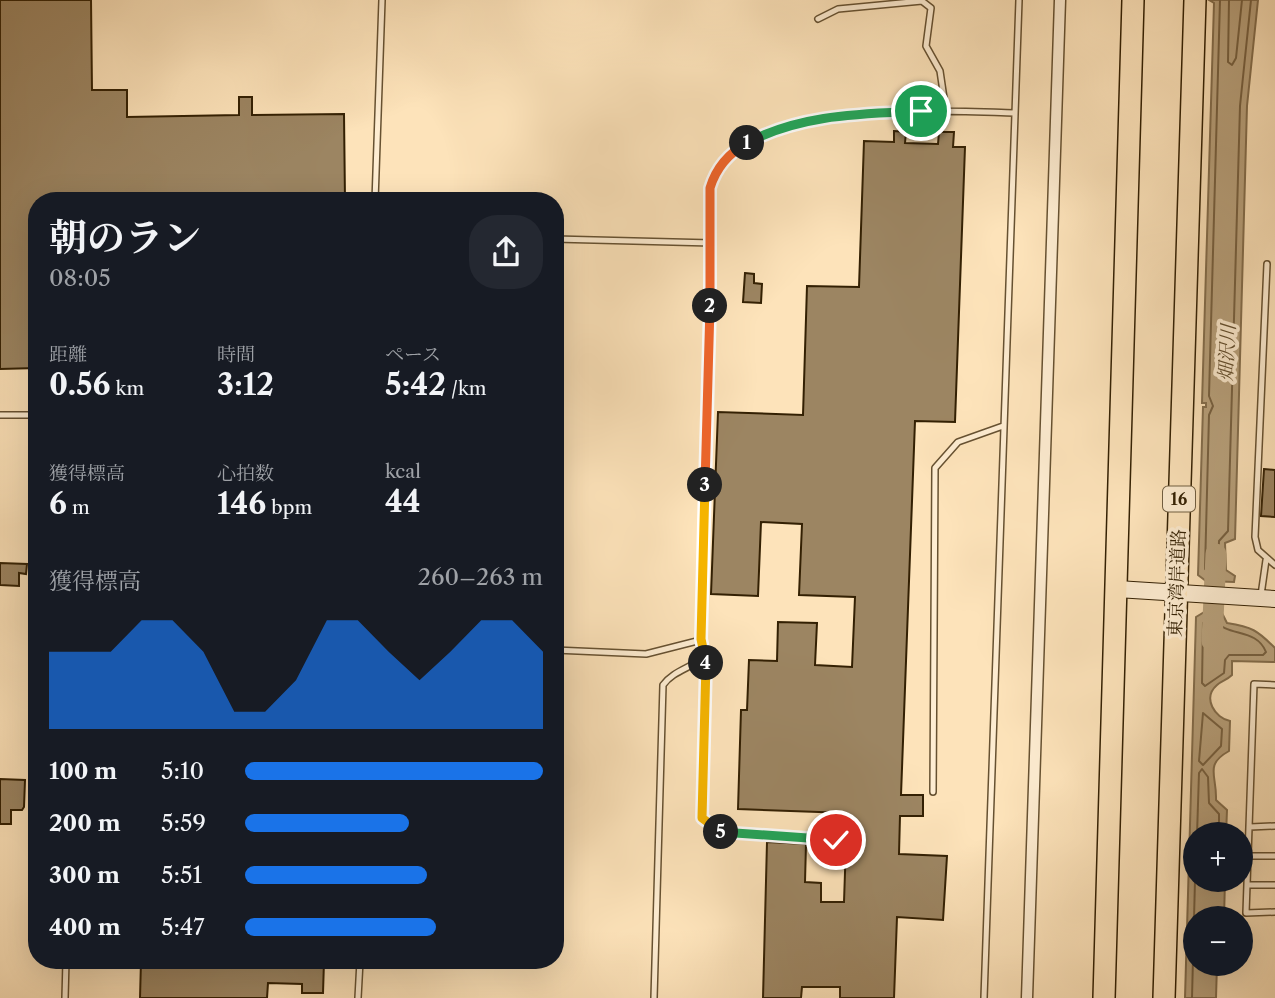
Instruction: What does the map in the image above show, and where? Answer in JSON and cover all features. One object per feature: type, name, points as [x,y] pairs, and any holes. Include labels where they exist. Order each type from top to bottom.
[{"type":"highway","points":[[1104,998],[1133,0]]},
{"type":"highway","name":"東京湾岸道路","points":[[1164,998],[1182,594],[1195,0]]},
{"type":"street","points":[[1027,998],[1060,0]]},
{"type":"street","points":[[1117,589],[1268,598]]},
{"type":"lane","points":[[375,192],[382,0]]},
{"type":"lane","points":[[984,998],[1019,0]]},
{"type":"lane","points":[[818,19],[838,9],[922,1],[931,8],[926,46],[940,71],[946,111]]},
{"type":"lane","points":[[836,840],[730,835],[717,831],[702,818],[707,684],[701,639],[712,243],[710,188],[714,174],[726,160],[752,141],[788,125],[847,115],[946,111],[1014,113]]},
{"type":"lane","points":[[564,239],[712,243]]},
{"type":"lane","points":[[1267,264],[1255,537],[1258,550],[1266,560],[1275,565]]},
{"type":"lane","points":[[0,415],[28,415]]},
{"type":"lane","points":[[933,792],[935,468],[958,442],[1003,426]]},
{"type":"lane","points":[[1266,560],[1268,598]]},
{"type":"lane","points":[[564,650],[646,654],[701,639]]},
{"type":"lane","points":[[654,998],[663,685],[669,677],[691,668],[704,657]]},
{"type":"lane","points":[[1250,822],[1254,684],[1275,685]]},
{"type":"lane","points":[[1253,827],[1275,826]]},
{"type":"lane","points":[[1253,856],[1275,856]]},
{"type":"lane","points":[[1253,885],[1275,885]]},
{"type":"lane","points":[[1248,892],[1246,913],[1275,912]]},
{"type":"lane","points":[[65,998],[66,969]]},
{"type":"lane","points":[[358,998],[359,969]]},
{"type":"water","points":[[1209,0],[1258,0],[1247,106],[1235,539],[1225,543],[1226,570],[1235,576],[1234,582],[1206,581],[1198,575],[1203,407],[1206,407],[1206,403],[1202,403],[1214,3]]},
{"type":"water","points":[[1206,611],[1221,611],[1227,623],[1258,633],[1275,648],[1275,662],[1232,661],[1232,675],[1217,685],[1211,696],[1215,712],[1230,721],[1229,751],[1221,756],[1214,766],[1216,800],[1227,810],[1227,822],[1190,822],[1196,617]]},
{"type":"water","points":[[1188,892],[1225,892],[1224,906],[1188,906]]},
{"type":"water","points":[[1186,976],[1217,976],[1216,998],[1185,998]]},
{"type":"building","points":[[0,0],[91,0],[92,90],[127,90],[127,117],[239,115],[239,97],[252,97],[252,115],[344,114],[345,192],[28,192],[28,368],[0,369]]},
{"type":"building","points":[[894,131],[906,132],[905,143],[938,144],[939,132],[954,132],[953,147],[965,147],[955,422],[915,421],[901,795],[923,795],[923,816],[900,816],[899,854],[947,856],[943,920],[897,917],[894,998],[840,998],[840,987],[802,987],[801,998],[763,998],[767,842],[806,844],[805,882],[821,883],[821,902],[844,902],[847,813],[738,809],[741,710],[747,710],[749,660],[777,661],[778,622],[817,623],[815,665],[852,667],[855,597],[799,595],[802,524],[761,522],[758,596],[711,594],[718,412],[803,415],[807,286],[859,287],[864,141],[894,142]]},
{"type":"building","points":[[745,273],[754,274],[754,283],[762,284],[761,303],[743,302]]},
{"type":"building","points":[[1264,469],[1275,470],[1275,517],[1261,516]]},
{"type":"building","points":[[0,563],[27,564],[26,574],[19,573],[19,586],[0,585]]},
{"type":"building","points":[[0,779],[25,780],[24,807],[22,810],[11,810],[11,824],[0,824]]},
{"type":"building","points":[[141,969],[324,969],[323,993],[302,993],[302,984],[268,983],[267,998],[140,998]]},
{"type":"waterway","name":"畑沢川","points":[[1212,641],[1216,554]]},
{"type":"route","points":[[836,840],[730,835],[717,831],[702,818],[707,684],[701,639],[712,243],[710,188],[714,174],[740,147],[788,125],[847,115],[921,111]]}]
